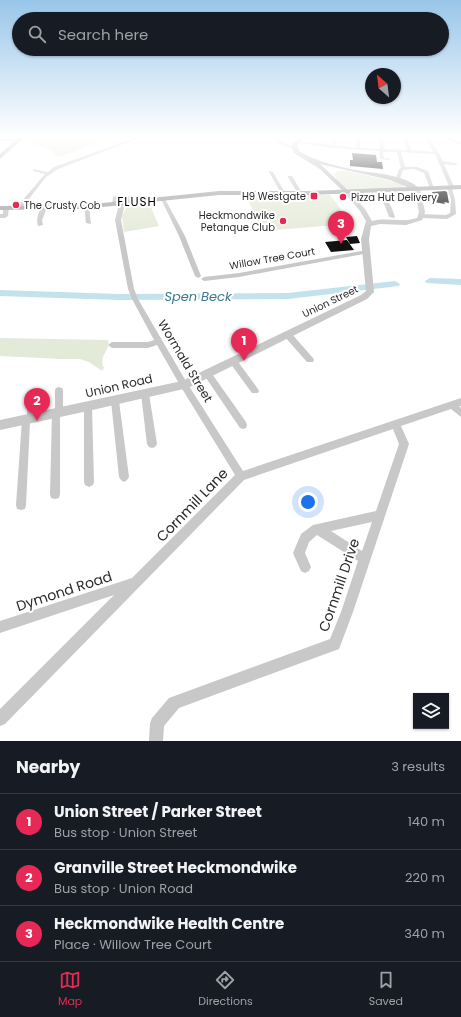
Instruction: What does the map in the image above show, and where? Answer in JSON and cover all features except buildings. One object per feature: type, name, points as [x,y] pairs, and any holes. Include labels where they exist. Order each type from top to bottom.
[{"type":"main road","points":[[324,171],[347,192]]},
{"type":"main road","points":[[332,177],[335,171]]},
{"type":"main road","points":[[351,171],[397,181],[417,189]]},
{"type":"main road","points":[[3,212],[19,208],[86,207],[122,201],[147,201],[219,193],[347,192],[461,187]]},
{"type":"street","points":[[38,171],[48,173]]},
{"type":"street","points":[[19,208],[48,173],[52,171]]},
{"type":"street","points":[[397,181],[400,171]]},
{"type":"street","points":[[423,171],[426,172],[432,188]]},
{"type":"street","points":[[369,225],[377,221],[400,223],[412,222],[422,216],[447,217],[453,214],[453,200],[444,171]]},
{"type":"street","points":[[271,172],[283,193]]},
{"type":"street","points":[[290,177],[300,193]]},
{"type":"street","points":[[417,189],[422,216]]},
{"type":"street","points":[[377,191],[388,206],[391,215],[382,213]]},
{"type":"street","name":"Union Street","points":[[184,385],[364,297],[370,288],[366,233],[369,225],[366,216],[357,202],[347,192]]},
{"type":"street","name":"Willow Tree Court","points":[[163,199],[201,277],[240,275],[367,252]]},
{"type":"street","name":"Wormald Street","points":[[122,201],[118,220],[131,289],[135,299],[184,385],[241,476]]},
{"type":"street","points":[[86,207],[89,223]]},
{"type":"street","points":[[40,225],[39,220],[44,208]]},
{"type":"street","points":[[366,216],[381,222]]},
{"type":"street","points":[[288,334],[310,360]]},
{"type":"street","points":[[112,345],[148,345],[159,341]]},
{"type":"street","points":[[233,361],[255,391]]},
{"type":"street","points":[[207,373],[243,425]]},
{"type":"street","name":"Union Road","points":[[0,425],[184,385]]},
{"type":"street","points":[[55,494],[58,390]]},
{"type":"street","points":[[145,394],[152,444]]},
{"type":"street","points":[[20,505],[28,419],[32,396]]},
{"type":"street","points":[[115,401],[124,477]]},
{"type":"street","points":[[456,403],[461,413]]},
{"type":"street","name":"Cornmill Lane","points":[[0,718],[241,476],[456,403]]},
{"type":"street","points":[[88,407],[89,482]]},
{"type":"street","name":"Cornmill Drive","points":[[156,741],[157,723],[174,704],[334,644],[404,444],[395,424]]},
{"type":"street","points":[[305,567],[299,553],[305,538],[317,529],[380,515]]},
{"type":"street","points":[[317,529],[365,559]]},
{"type":"street","name":"Dymond Road","points":[[0,627],[137,582]]},
{"type":"green space","points":[[338,171],[347,171],[403,184],[403,188],[363,191],[349,189],[341,184],[335,177],[334,174]]},
{"type":"green space","points":[[246,195],[330,195],[340,208],[347,224],[262,231]]},
{"type":"green space","points":[[149,203],[159,226],[124,232],[122,216],[127,206]]},
{"type":"green space","points":[[0,338],[108,340],[108,347],[103,356],[104,368],[102,371],[89,362],[80,359],[0,356]]},
{"type":"waterway","name":"Spen Beck","points":[[430,281],[461,282]]},
{"type":"waterway","name":"Spen Beck","points":[[0,293],[119,297],[288,296],[395,284]]},
{"type":"place","name":"H9 Westgate","points":[[314,196]]},
{"type":"place","name":"Pizza Hut Delivery","points":[[343,197]]},
{"type":"place","name":"The Crusty Cob","points":[[16,205]]},
{"type":"place","name":"Heckmondwike Petanque Club","points":[[283,221]]},
{"type":"place","name":"Heckmondwike Health Centre","points":[[341,244]]},
{"type":"place","name":"Union Street / Parker Street","points":[[244,361]]},
{"type":"place","name":"Granville Street Heckmondwike","points":[[37,421]]},
{"type":"district","name":"FLUSH","points":[[137,202]]}]
